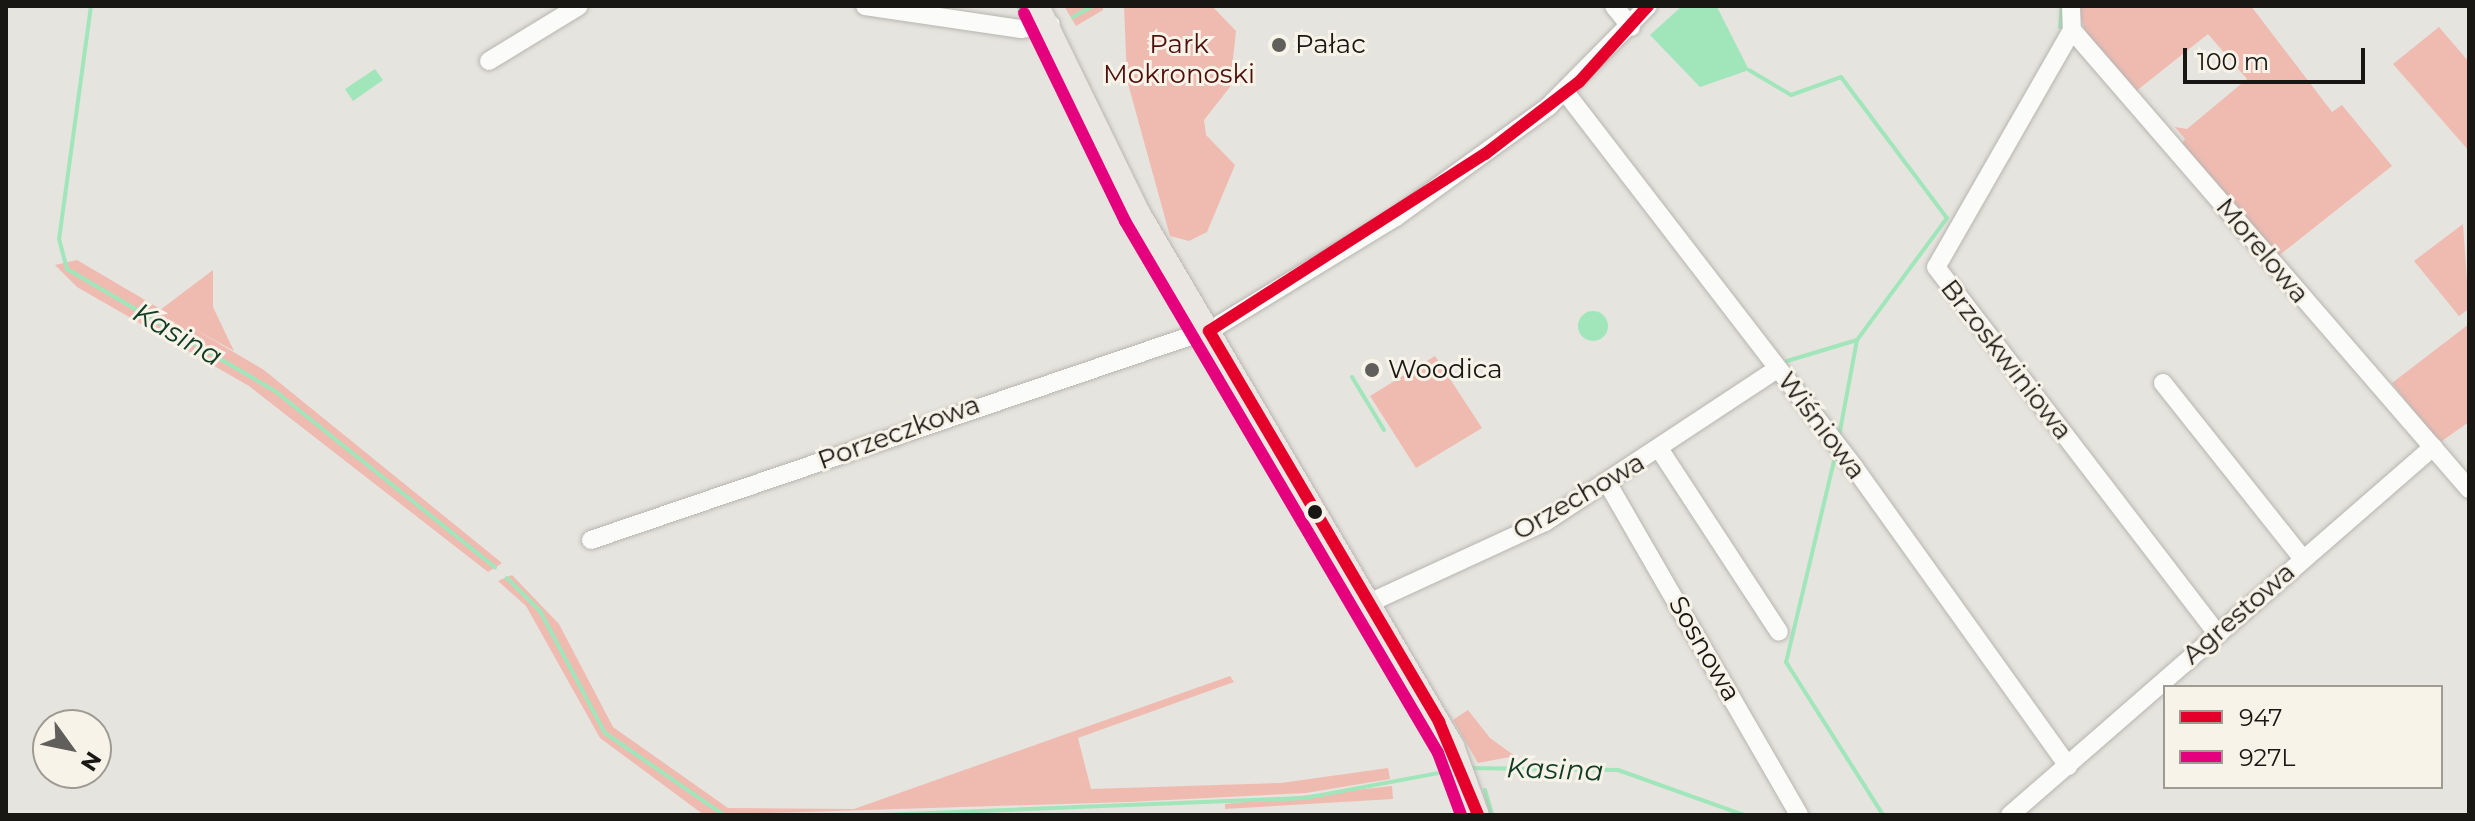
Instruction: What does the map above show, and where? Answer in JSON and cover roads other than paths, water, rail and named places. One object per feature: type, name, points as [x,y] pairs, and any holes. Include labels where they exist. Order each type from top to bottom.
[{"type":"main road","points":[[1047,12],[1095,130],[1466,774],[1478,815]]},
{"type":"street","points":[[489,61],[579,6]]},
{"type":"street","points":[[865,6],[1021,29],[1047,12]]},
{"type":"street","points":[[1614,6],[1631,27]]},
{"type":"street","name":"Porzeczkowa","points":[[591,540],[1085,367],[1209,331],[1408,209],[1566,93],[1648,6]]},
{"type":"street","points":[[2071,6],[2072,30]]},
{"type":"street","name":"Morelowa","points":[[2072,30],[2469,489]]},
{"type":"street","name":"Brzoskwiniowa","points":[[2072,30],[1936,267],[2216,632]]},
{"type":"street","name":"Wiśniowa","points":[[1566,93],[1777,369],[2068,766]]},
{"type":"street","name":"Orzechowa","points":[[1369,603],[1536,527],[1660,450],[1777,369]]},
{"type":"street","points":[[2163,383],[2303,559]]},
{"type":"street","name":"Agrestowa","points":[[2010,815],[2216,632],[2433,447]]},
{"type":"street","points":[[1660,450],[1779,632]]},
{"type":"street","name":"Sosnowa","points":[[1608,484],[1799,815]]},
{"type":"waterway","name":"Kasina","points":[[91,6],[59,239],[67,269],[275,391],[495,567]]},
{"type":"waterway","points":[[1018,6],[1025,20]]},
{"type":"waterway","points":[[1073,17],[1093,6]]},
{"type":"waterway","points":[[2060,27],[2062,6]]},
{"type":"waterway","points":[[1749,70],[1791,95],[1841,77],[1947,218],[1857,340],[1839,436]]},
{"type":"waterway","points":[[1787,361],[1857,340]]},
{"type":"waterway","points":[[1352,377],[1384,430]]},
{"type":"waterway","points":[[1834,461],[1786,662],[1883,815]]},
{"type":"waterway","name":"Kasina","points":[[507,578],[540,611],[605,733],[724,815]]},
{"type":"waterway","name":"Kasina","points":[[1468,768],[1618,770],[1744,815]]},
{"type":"waterway","name":"Kasina","points":[[881,815],[1305,798],[1455,770]]},
{"type":"waterway","points":[[1485,790],[1492,815]]},
{"type":"place","name":"Pałac","points":[[1279,45]]},
{"type":"place","name":"Woodica","points":[[1372,370]]},
{"type":"park label","name":"Park Mokronoski","points":[[1179,60]]}]
